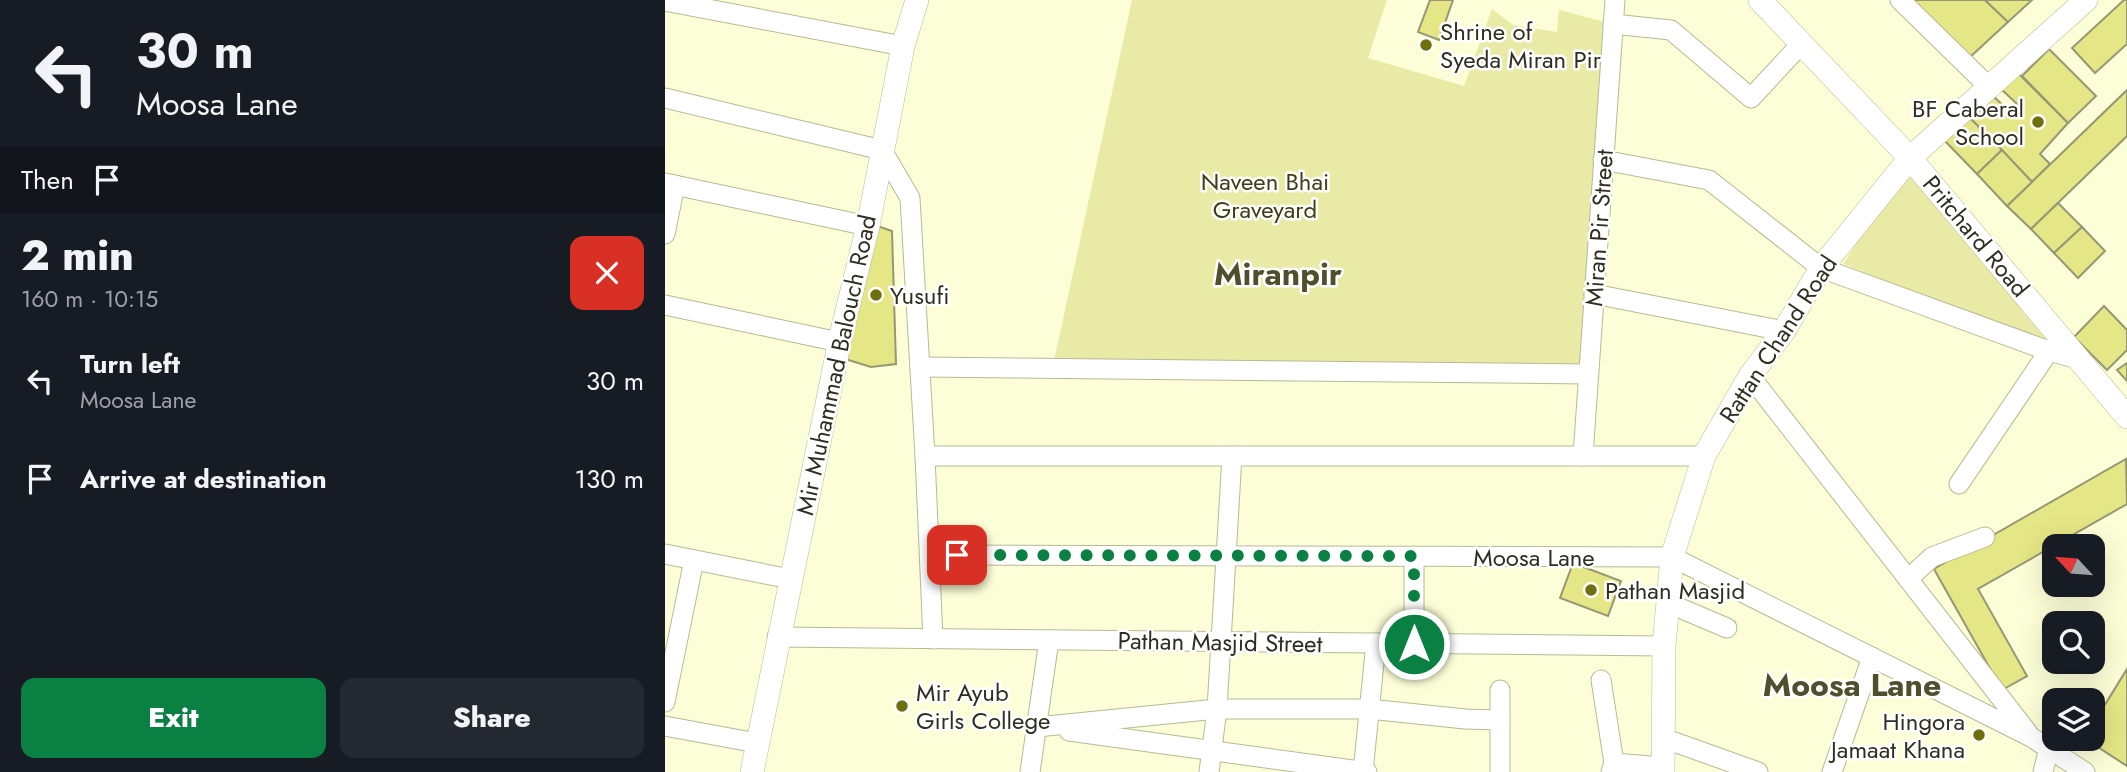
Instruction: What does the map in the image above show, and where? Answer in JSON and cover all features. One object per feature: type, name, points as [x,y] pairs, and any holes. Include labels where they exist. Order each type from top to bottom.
[{"type":"street","name":"Mir Muhammad Balouch Road","points":[[751,772],[839,342],[868,226],[903,46],[917,0]]},
{"type":"street","name":"Miran Pir Street","points":[[1583,456],[1615,0]]},
{"type":"street","name":"Pritchard Road","points":[[1760,0],[1910,158],[2127,417]]},
{"type":"street","points":[[1900,0],[1988,86]]},
{"type":"street","name":"Rattan Chand Road","points":[[1663,770],[1664,646],[1672,557],[1704,456],[1750,376],[1784,331],[1821,268],[1910,158],[2086,0]]},
{"type":"street","points":[[665,1],[903,46]]},
{"type":"street","points":[[1613,24],[1671,30],[1751,98],[1801,44]]},
{"type":"street","points":[[665,98],[882,149],[910,198],[933,639]]},
{"type":"street","points":[[1603,160],[1709,180],[1821,268],[2049,351],[2078,359]]},
{"type":"street","points":[[665,234],[670,184],[868,226]]},
{"type":"street","points":[[1594,293],[1784,331]]},
{"type":"street","points":[[665,305],[839,342]]},
{"type":"street","points":[[1959,484],[2049,351]]},
{"type":"street","points":[[920,367],[1588,374]]},
{"type":"street","points":[[1750,376],[2031,737]]},
{"type":"street","points":[[925,456],[1704,456]]},
{"type":"street","points":[[1209,772],[1217,709],[1232,456]]},
{"type":"street","points":[[1908,579],[1932,557],[1985,537]]},
{"type":"street","points":[[665,554],[790,579]]},
{"type":"street","name":"Moosa Lane","points":[[930,555],[1672,557],[2042,744]]},
{"type":"street","points":[[1414,556],[1414,644]]},
{"type":"street","points":[[665,702],[694,560]]},
{"type":"street","points":[[1668,603],[1727,628]]},
{"type":"street","name":"Pathan Masjid Street","points":[[777,638],[1664,646]]},
{"type":"street","points":[[1030,772],[1049,640]]},
{"type":"street","points":[[1037,727],[1364,772],[1376,643]]},
{"type":"street","points":[[1832,772],[1872,657]]},
{"type":"street","points":[[1601,680],[1612,767],[1663,770]]},
{"type":"street","points":[[1500,690],[1500,772]]},
{"type":"street","points":[[1037,727],[1217,709],[1369,709],[1500,720]]},
{"type":"street","points":[[665,726],[757,743]]},
{"type":"street","points":[[1663,738],[1756,772]]},
{"type":"street","points":[[2043,772],[2048,751]]},
{"type":"street","name":"Moosa Lane","points":[[2054,751],[2085,772]]},
{"type":"green space","name":"Naveen Bhai Graveyard","points":[[1132,0],[1387,0],[1368,58],[1464,86],[1492,9],[1513,25],[1557,32],[1559,10],[1613,24],[1588,374],[1054,361]]},
{"type":"green space","points":[[1910,158],[2078,359],[1843,264]]},
{"type":"building","points":[[1430,0],[1453,0],[1439,40],[1418,32]]},
{"type":"building","points":[[1910,0],[1985,0],[2008,22],[1969,58]]},
{"type":"building","points":[[1985,0],[2032,0],[2008,22]]},
{"type":"building","points":[[2127,0],[2127,44],[2095,73],[2072,48]]},
{"type":"building","points":[[2049,49],[2096,96],[2068,123],[2022,76]]},
{"type":"building","points":[[2016,71],[2068,123],[2040,154],[2050,164],[2032,182],[1968,116],[1991,94],[2010,112],[2017,104],[1999,87]]},
{"type":"building","points":[[2127,90],[2127,136],[2031,229],[2007,206]]},
{"type":"building","points":[[1968,116],[2002,150],[1977,174],[1943,139]]},
{"type":"building","points":[[2002,150],[2032,182],[2007,206],[1977,174]]},
{"type":"building","points":[[2058,203],[2082,227],[2054,253],[2031,229]]},
{"type":"building","name":"Yusufi","points":[[874,225],[892,231],[896,364],[871,367],[842,358]]},
{"type":"building","points":[[2082,227],[2105,251],[2078,278],[2054,253]]},
{"type":"building","points":[[2104,306],[2127,330],[2127,350],[2107,370],[2074,337]]},
{"type":"building","points":[[2127,363],[2127,381],[2117,370]]},
{"type":"building","points":[[2126,459],[2127,504],[2074,534],[2042,534],[2042,552],[1978,589],[2027,676],[2002,690],[1934,569]]},
{"type":"building","name":"Pathan Masjid","points":[[1573,563],[1621,581],[1608,616],[1560,598]]},
{"type":"building","points":[[2127,669],[2127,766],[2104,751],[2105,705]]},
{"type":"place","name":"Shrine of Syeda Miran Pir","points":[[1426,45]]},
{"type":"place","name":"BF Caberal School","points":[[2038,122]]},
{"type":"place","name":"Yusufi","points":[[876,295]]},
{"type":"place","name":"Pathan Masjid","points":[[1591,590]]},
{"type":"place","name":"Mir Ayub Girls College","points":[[902,706]]},
{"type":"place","name":"Hingora Jamaat Khana","points":[[1979,735]]},
{"type":"district","name":"Miranpir","points":[[1278,274]]},
{"type":"district","name":"Moosa Lane","points":[[1852,685]]},
{"type":"route","points":[[957,555],[1414,556],[1414,644]]}]
